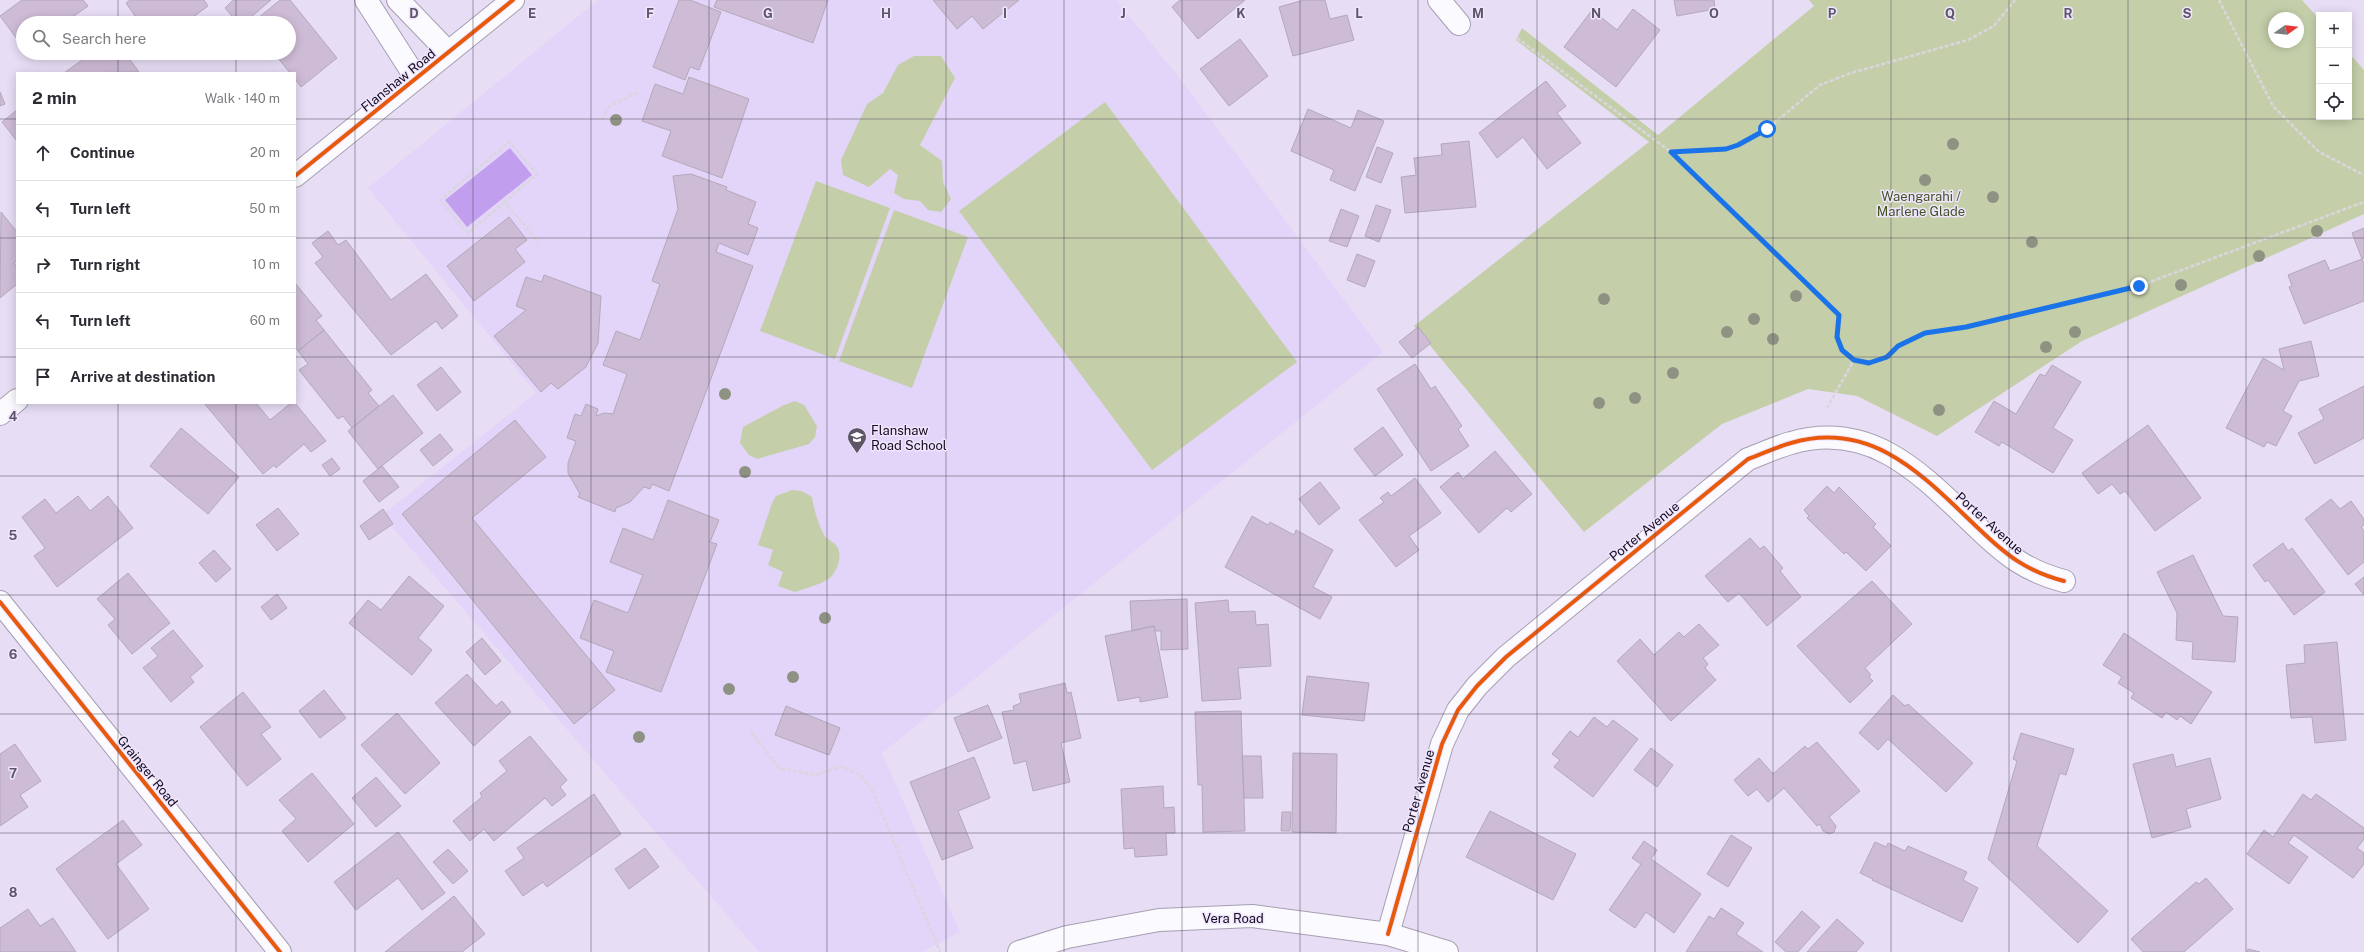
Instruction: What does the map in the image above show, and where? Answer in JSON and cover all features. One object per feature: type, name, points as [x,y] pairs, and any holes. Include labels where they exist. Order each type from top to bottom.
[{"type":"street","points":[[366,0],[416,78]]},
{"type":"street","points":[[398,0],[426,27],[448,52]]},
{"type":"street","name":"Flanshaw Road","points":[[296,175],[513,0]]},
{"type":"street","points":[[1439,0],[1459,24]]},
{"type":"street","points":[[0,414],[16,401]]},
{"type":"street","name":"Porter Avenue","points":[[1388,934],[1442,744],[1458,710],[1477,686],[1506,657],[1748,459],[1792,443],[1821,439],[1849,438],[1873,444],[1920,473],[2007,555],[2042,575],[2064,581]]},
{"type":"street","name":"Grainger Road","points":[[0,602],[280,952]]},
{"type":"street","name":"Vera Road","points":[[1019,952],[1067,938],[1159,920],[1252,916],[1388,934],[1447,952]]},
{"type":"path","points":[[1671,152],[1726,149],[1738,145],[1767,129],[1820,86],[1851,73],[1968,40],[1994,26],[2015,0]]},
{"type":"path","points":[[2219,0],[2273,106],[2319,152],[2364,175]]},
{"type":"path","points":[[1517,38],[1671,152],[1839,315],[1837,337],[1842,350],[1854,360],[1869,363],[1887,357],[1898,346],[1925,333],[1966,327],[2139,286],[2364,202]]},
{"type":"path","points":[[602,119],[610,106],[638,92]]},
{"type":"path","points":[[509,142],[537,174],[505,202],[468,233],[440,200],[509,142]]},
{"type":"path","points":[[505,202],[539,242]]},
{"type":"path","points":[[1823,415],[1854,360]]},
{"type":"path","points":[[751,732],[779,768],[816,775],[842,766],[862,776],[873,792],[940,952]]},
{"type":"shaded area","name":"Flanshaw Road School","points":[[598,0],[1116,0],[1178,76],[1383,352],[882,753],[960,932],[922,952],[759,952],[382,515],[536,393],[368,188]]},
{"type":"shaded area","points":[[510,148],[532,175],[467,227],[445,200]]},
{"type":"green space","name":"Waengarahi / Marlene Glade","points":[[1809,0],[2302,0],[2316,16],[2316,120],[2352,120],[2352,56],[2364,70],[2364,214],[2082,341],[1937,436],[1857,396],[1808,389],[1722,424],[1584,532],[1414,326],[1649,142],[1516,40],[1522,28],[1658,135],[1814,6]]},
{"type":"green space","points":[[914,56],[941,56],[955,78],[920,145],[942,161],[943,182],[951,199],[941,212],[928,210],[920,201],[904,199],[894,193],[898,175],[890,169],[869,187],[843,175],[841,160],[867,104],[883,93],[898,65]]},
{"type":"green space","points":[[1105,102],[1297,362],[1152,470],[959,211]]},
{"type":"green space","points":[[816,181],[890,208],[835,359],[760,331]]},
{"type":"green space","points":[[894,210],[968,237],[912,388],[839,361]]},
{"type":"green space","points":[[795,401],[804,405],[817,426],[815,437],[809,444],[757,459],[749,455],[740,443],[743,427],[784,405]]},
{"type":"green space","points":[[792,490],[802,491],[812,497],[816,516],[824,535],[836,545],[839,554],[838,564],[831,577],[821,583],[795,592],[778,586],[783,572],[768,565],[773,550],[758,545],[772,503],[776,496]]},
{"type":"building","points":[[22,0],[83,0],[88,6],[74,16],[16,16],[16,38],[0,16]]},
{"type":"building","points":[[130,0],[204,0],[208,6],[195,16],[135,16],[126,3]]},
{"type":"building","points":[[233,0],[271,0],[252,16],[232,16],[225,8]]},
{"type":"building","points":[[280,0],[290,0],[337,58],[301,87],[296,80],[296,72],[289,72],[280,60],[296,60],[296,16],[261,16]]},
{"type":"building","points":[[679,0],[690,0],[721,12],[699,70],[690,67],[685,80],[653,67]]},
{"type":"building","points":[[717,0],[828,0],[813,43],[714,7]]},
{"type":"building","points":[[933,0],[1019,0],[983,29],[972,16],[957,29]]},
{"type":"building","points":[[1180,0],[1245,0],[1198,39],[1172,7]]},
{"type":"building","points":[[1304,0],[1325,0],[1330,19],[1347,15],[1354,40],[1293,56],[1279,7]]},
{"type":"building","points":[[1674,0],[1714,0],[1715,9],[1677,16]]},
{"type":"building","points":[[1633,9],[1660,30],[1616,87],[1564,47],[1592,10],[1617,30]]},
{"type":"building","points":[[1240,39],[1268,76],[1229,106],[1200,69]]},
{"type":"building","points":[[82,60],[130,60],[139,72],[65,72]]},
{"type":"building","points":[[689,77],[749,99],[722,178],[662,156],[671,131],[642,121],[655,84],[683,94]]},
{"type":"building","points":[[1546,81],[1566,106],[1557,113],[1581,143],[1547,169],[1523,137],[1497,158],[1479,133]]},
{"type":"building","points":[[0,92],[5,104],[0,106]]},
{"type":"building","points":[[1308,109],[1351,128],[1358,110],[1384,121],[1355,191],[1330,180],[1334,170],[1291,151]]},
{"type":"building","points":[[16,111],[16,140],[2,122]]},
{"type":"building","points":[[1469,141],[1476,207],[1405,213],[1401,177],[1416,175],[1414,158],[1442,155],[1441,144]]},
{"type":"building","points":[[1377,147],[1393,153],[1381,183],[1366,177]]},
{"type":"building","points":[[691,174],[727,187],[726,190],[756,202],[748,224],[758,228],[748,255],[719,243],[716,252],[753,266],[669,491],[652,484],[650,489],[644,487],[630,502],[616,508],[615,512],[578,497],[580,494],[568,473],[568,463],[576,441],[567,438],[575,414],[581,416],[586,404],[598,409],[596,416],[604,413],[613,414],[627,374],[603,365],[616,331],[640,340],[660,284],[652,281],[678,209],[673,176]]},
{"type":"building","points":[[1376,205],[1391,210],[1379,242],[1365,236]]},
{"type":"building","points":[[1341,209],[1359,216],[1347,247],[1329,241]]},
{"type":"building","points":[[1,212],[16,231],[16,262],[14,263],[16,266],[16,285],[0,298]]},
{"type":"building","points":[[509,217],[527,240],[515,249],[525,262],[474,301],[447,266]]},
{"type":"building","points":[[2364,228],[2364,258],[2362,259],[2352,233]]},
{"type":"building","points":[[328,231],[338,245],[346,240],[391,300],[426,274],[458,316],[442,329],[436,321],[391,355],[315,263],[323,257],[312,243]]},
{"type":"building","points":[[1357,254],[1375,261],[1365,287],[1347,280]]},
{"type":"building","points":[[2362,259],[2364,264],[2364,301],[2304,324],[2289,287],[2292,286],[2288,275],[2325,260],[2330,271]]},
{"type":"building","points":[[544,275],[601,296],[598,343],[586,367],[558,389],[551,383],[541,392],[494,336],[526,310],[516,306],[526,277],[542,282]]},
{"type":"building","points":[[296,284],[322,316],[316,320],[324,330],[298,351],[296,348]]},
{"type":"building","points":[[1418,327],[1431,343],[1412,358],[1399,342]]},
{"type":"building","points":[[324,330],[372,390],[368,393],[379,406],[352,428],[343,416],[338,419],[299,370],[308,364],[298,351]]},
{"type":"building","points":[[2311,341],[2319,376],[2299,381],[2283,411],[2292,416],[2276,446],[2267,442],[2264,447],[2226,428],[2263,358],[2284,370],[2279,349]]},
{"type":"building","points":[[1415,364],[1431,389],[1435,386],[1462,426],[1458,429],[1469,446],[1431,471],[1377,389]]},
{"type":"building","points":[[2052,365],[2081,382],[2053,428],[2073,440],[2053,473],[2002,442],[1999,446],[1975,432],[1994,401],[2016,414],[2040,374],[2045,376]]},
{"type":"building","points":[[441,367],[461,392],[437,411],[417,385]]},
{"type":"building","points":[[2364,386],[2364,438],[2315,464],[2298,433],[2324,419],[2319,409]]},
{"type":"building","points":[[393,395],[423,433],[378,469],[348,431]]},
{"type":"building","points":[[205,404],[257,404],[270,420],[290,404],[296,404],[326,441],[311,452],[304,444],[276,468],[274,465],[263,474]]},
{"type":"building","points":[[515,420],[546,457],[472,518],[615,690],[574,724],[402,514]]},
{"type":"building","points":[[2148,425],[2201,498],[2155,531],[2125,491],[2120,494],[2112,484],[2098,494],[2082,473]]},
{"type":"building","points":[[1383,427],[1403,455],[1375,476],[1354,449]]},
{"type":"building","points":[[181,428],[239,477],[208,514],[150,466]]},
{"type":"building","points":[[440,434],[453,450],[433,466],[420,450]]},
{"type":"building","points":[[1495,451],[1532,494],[1511,512],[1507,508],[1479,533],[1440,487],[1458,472],[1463,479]]},
{"type":"building","points":[[332,458],[340,469],[330,476],[322,465]]},
{"type":"building","points":[[382,466],[399,487],[379,502],[363,481]]},
{"type":"building","points":[[1415,478],[1441,513],[1409,536],[1419,550],[1396,567],[1359,520],[1384,502],[1380,498],[1388,492],[1391,496]]},
{"type":"building","points":[[1320,482],[1340,508],[1319,525],[1299,499]]},
{"type":"building","points":[[1827,486],[1834,493],[1839,487],[1876,524],[1873,527],[1891,546],[1866,571],[1846,552],[1844,554],[1807,518],[1809,516],[1804,510]]},
{"type":"building","points":[[78,496],[90,511],[108,496],[133,528],[57,587],[34,556],[45,548],[22,517],[45,499],[56,513]]},
{"type":"building","points":[[2331,499],[2340,509],[2351,501],[2364,519],[2364,525],[2361,527],[2364,531],[2364,562],[2348,575],[2305,519]]},
{"type":"building","points":[[668,500],[719,520],[710,542],[717,544],[661,692],[606,672],[614,651],[580,638],[594,600],[628,613],[643,575],[610,562],[623,528],[653,540]]},
{"type":"building","points":[[278,508],[299,534],[277,551],[256,525]]},
{"type":"building","points":[[383,509],[393,524],[369,540],[360,526]]},
{"type":"building","points":[[1252,516],[1268,525],[1270,522],[1294,535],[1296,530],[1333,550],[1313,587],[1332,597],[1320,619],[1225,567]]},
{"type":"building","points":[[1750,538],[1760,549],[1764,546],[1783,568],[1780,571],[1801,597],[1767,626],[1739,593],[1728,602],[1705,576]]},
{"type":"building","points":[[2283,543],[2288,551],[2292,548],[2325,592],[2294,615],[2268,580],[2265,582],[2253,565]]},
{"type":"building","points":[[214,550],[231,569],[216,582],[199,563]]},
{"type":"building","points":[[2193,555],[2223,616],[2238,617],[2235,662],[2192,659],[2193,642],[2176,640],[2177,613],[2157,572]]},
{"type":"building","points":[[128,573],[170,623],[132,654],[108,625],[115,619],[97,599]]},
{"type":"building","points":[[409,576],[444,606],[418,638],[432,650],[412,675],[349,623],[368,600],[381,610]]},
{"type":"building","points":[[2364,577],[2364,595],[2355,584]]},
{"type":"building","points":[[1872,581],[1912,624],[1865,668],[1871,675],[1869,677],[1873,681],[1850,703],[1797,646]]},
{"type":"building","points":[[277,594],[287,608],[271,620],[261,607]]},
{"type":"building","points":[[1187,599],[1188,649],[1161,650],[1161,631],[1155,631],[1154,626],[1132,631],[1130,601]]},
{"type":"building","points":[[1228,600],[1229,612],[1255,611],[1256,625],[1268,624],[1271,666],[1238,668],[1241,699],[1202,701],[1195,603]]},
{"type":"building","points":[[1699,624],[1719,645],[1703,658],[1708,664],[1705,668],[1716,680],[1671,721],[1617,661],[1640,639],[1654,655],[1679,632],[1684,637]]},
{"type":"building","points":[[1154,626],[1168,697],[1140,702],[1140,697],[1118,701],[1105,636]]},
{"type":"building","points":[[173,630],[203,666],[190,677],[194,682],[171,702],[143,668],[158,656],[151,648]]},
{"type":"building","points":[[2124,633],[2212,692],[2191,724],[2180,716],[2177,720],[2166,712],[2162,718],[2131,698],[2134,693],[2118,683],[2122,677],[2103,665]]},
{"type":"building","points":[[482,638],[501,661],[485,675],[466,652]]},
{"type":"building","points":[[2337,642],[2346,740],[2315,743],[2312,717],[2291,718],[2286,665],[2305,663],[2304,645]]},
{"type":"building","points":[[467,674],[496,706],[502,701],[511,712],[474,746],[435,703]]},
{"type":"building","points":[[1307,676],[1369,683],[1364,721],[1302,715]]},
{"type":"building","points":[[1065,683],[1067,693],[1071,692],[1081,738],[1061,743],[1070,782],[1033,791],[1026,761],[1014,764],[1002,712],[1014,710],[1013,706],[1021,703],[1019,694]]},
{"type":"building","points":[[324,690],[346,718],[320,738],[299,711]]},
{"type":"building","points":[[243,692],[271,727],[261,734],[281,759],[247,786],[200,727]]},
{"type":"building","points":[[1893,695],[1905,706],[1908,704],[1973,763],[1946,792],[1888,739],[1878,750],[1859,733]]},
{"type":"building","points":[[988,705],[1002,738],[968,752],[954,718]]},
{"type":"building","points":[[786,706],[840,728],[829,755],[775,735]]},
{"type":"building","points":[[1241,711],[1245,831],[1203,832],[1202,785],[1198,785],[1195,712]]},
{"type":"building","points":[[397,713],[440,763],[405,794],[361,745]]},
{"type":"building","points":[[1594,717],[1607,727],[1613,720],[1638,739],[1593,797],[1554,767],[1560,760],[1552,754],[1570,731],[1578,737]]},
{"type":"building","points":[[2021,733],[2074,749],[2066,775],[2060,773],[2037,846],[2108,911],[2078,943],[1988,859],[2017,761],[2013,759]]},
{"type":"building","points":[[530,736],[567,780],[560,787],[566,795],[552,806],[545,798],[494,841],[484,829],[470,841],[453,821],[482,797],[480,793],[507,771],[499,761]]},
{"type":"building","points":[[1817,742],[1860,791],[1829,817],[1836,826],[1834,832],[1829,834],[1823,831],[1820,824],[1817,826],[1784,788],[1768,802],[1757,789],[1748,796],[1734,780],[1759,758],[1773,774],[1805,746],[1808,749]]},
{"type":"building","points":[[15,744],[41,781],[20,795],[28,807],[0,826],[0,754]]},
{"type":"building","points":[[1651,748],[1673,765],[1657,787],[1634,770]]},
{"type":"building","points":[[1293,753],[1337,754],[1336,833],[1292,832]]},
{"type":"building","points":[[2173,754],[2176,767],[2210,758],[2221,799],[2186,809],[2191,827],[2152,838],[2133,764]]},
{"type":"building","points":[[1242,756],[1261,756],[1263,798],[1244,798]]},
{"type":"building","points":[[974,757],[990,798],[958,811],[973,848],[942,860],[910,782]]},
{"type":"building","points":[[312,773],[354,824],[308,862],[282,831],[296,819],[279,800]]},
{"type":"building","points":[[376,777],[401,806],[376,827],[352,798]]},
{"type":"building","points":[[1163,786],[1164,808],[1174,807],[1175,833],[1166,833],[1167,855],[1135,857],[1134,848],[1124,849],[1121,789]]},
{"type":"building","points":[[594,794],[621,834],[547,887],[543,882],[523,896],[505,871],[524,858],[517,848]]},
{"type":"building","points":[[2303,794],[2311,800],[2316,794],[2364,828],[2364,839],[2357,848],[2364,853],[2364,864],[2353,878],[2294,835],[2288,843],[2308,857],[2289,884],[2247,854],[2264,830],[2273,837]]},
{"type":"building","points":[[1490,811],[1576,854],[1553,900],[1466,857]]},
{"type":"building","points":[[1282,812],[1291,812],[1290,831],[1281,831]]},
{"type":"building","points":[[123,820],[142,845],[116,864],[149,909],[108,939],[56,869]]},
{"type":"building","points":[[398,832],[445,893],[422,910],[398,878],[356,910],[334,882]]},
{"type":"building","points":[[1731,835],[1752,848],[1728,887],[1707,874]]},
{"type":"building","points":[[1644,841],[1657,850],[1651,859],[1701,894],[1674,933],[1646,912],[1635,928],[1609,910],[1641,864],[1632,858]]},
{"type":"building","points":[[1875,842],[1886,847],[1888,843],[1905,851],[1908,846],[1967,872],[1963,880],[1978,888],[1962,922],[1860,873]]},
{"type":"building","points":[[645,848],[659,867],[629,889],[615,869]]},
{"type":"building","points":[[448,849],[468,871],[453,884],[433,862]]},
{"type":"building","points":[[2206,878],[2233,909],[2184,952],[2143,952],[2131,939],[2196,882],[2199,884]]},
{"type":"building","points":[[454,896],[485,934],[462,952],[385,952]]},
{"type":"building","points":[[1721,908],[1744,923],[1736,934],[1763,952],[1686,952],[1709,916],[1714,919]]},
{"type":"building","points":[[28,909],[40,926],[53,918],[76,952],[0,952],[0,928]]},
{"type":"building","points":[[1802,911],[1820,927],[1798,952],[1786,952],[1775,942]]},
{"type":"building","points":[[1837,919],[1864,943],[1856,952],[1807,952]]},
{"type":"building","points":[[2248,949],[2260,952],[2247,952]]},
{"type":"cycle path","points":[[296,175],[513,0]]},
{"type":"cycle path","points":[[1388,934],[1442,744],[1458,710],[1477,686],[1506,657],[1748,459],[1791,443],[1820,438],[1847,439],[1872,446],[1895,457],[1917,472],[2007,554],[2027,567],[2064,581]]},
{"type":"cycle path","points":[[0,602],[280,952]]},
{"type":"place","name":"Flanshaw Road School","points":[[857,454]]},
{"type":"route","points":[[1767,129],[1738,145],[1726,149],[1671,152],[1839,315],[1837,337],[1842,350],[1854,360],[1869,363],[1887,357],[1898,346],[1925,333],[1966,327],[2139,286]]}]
